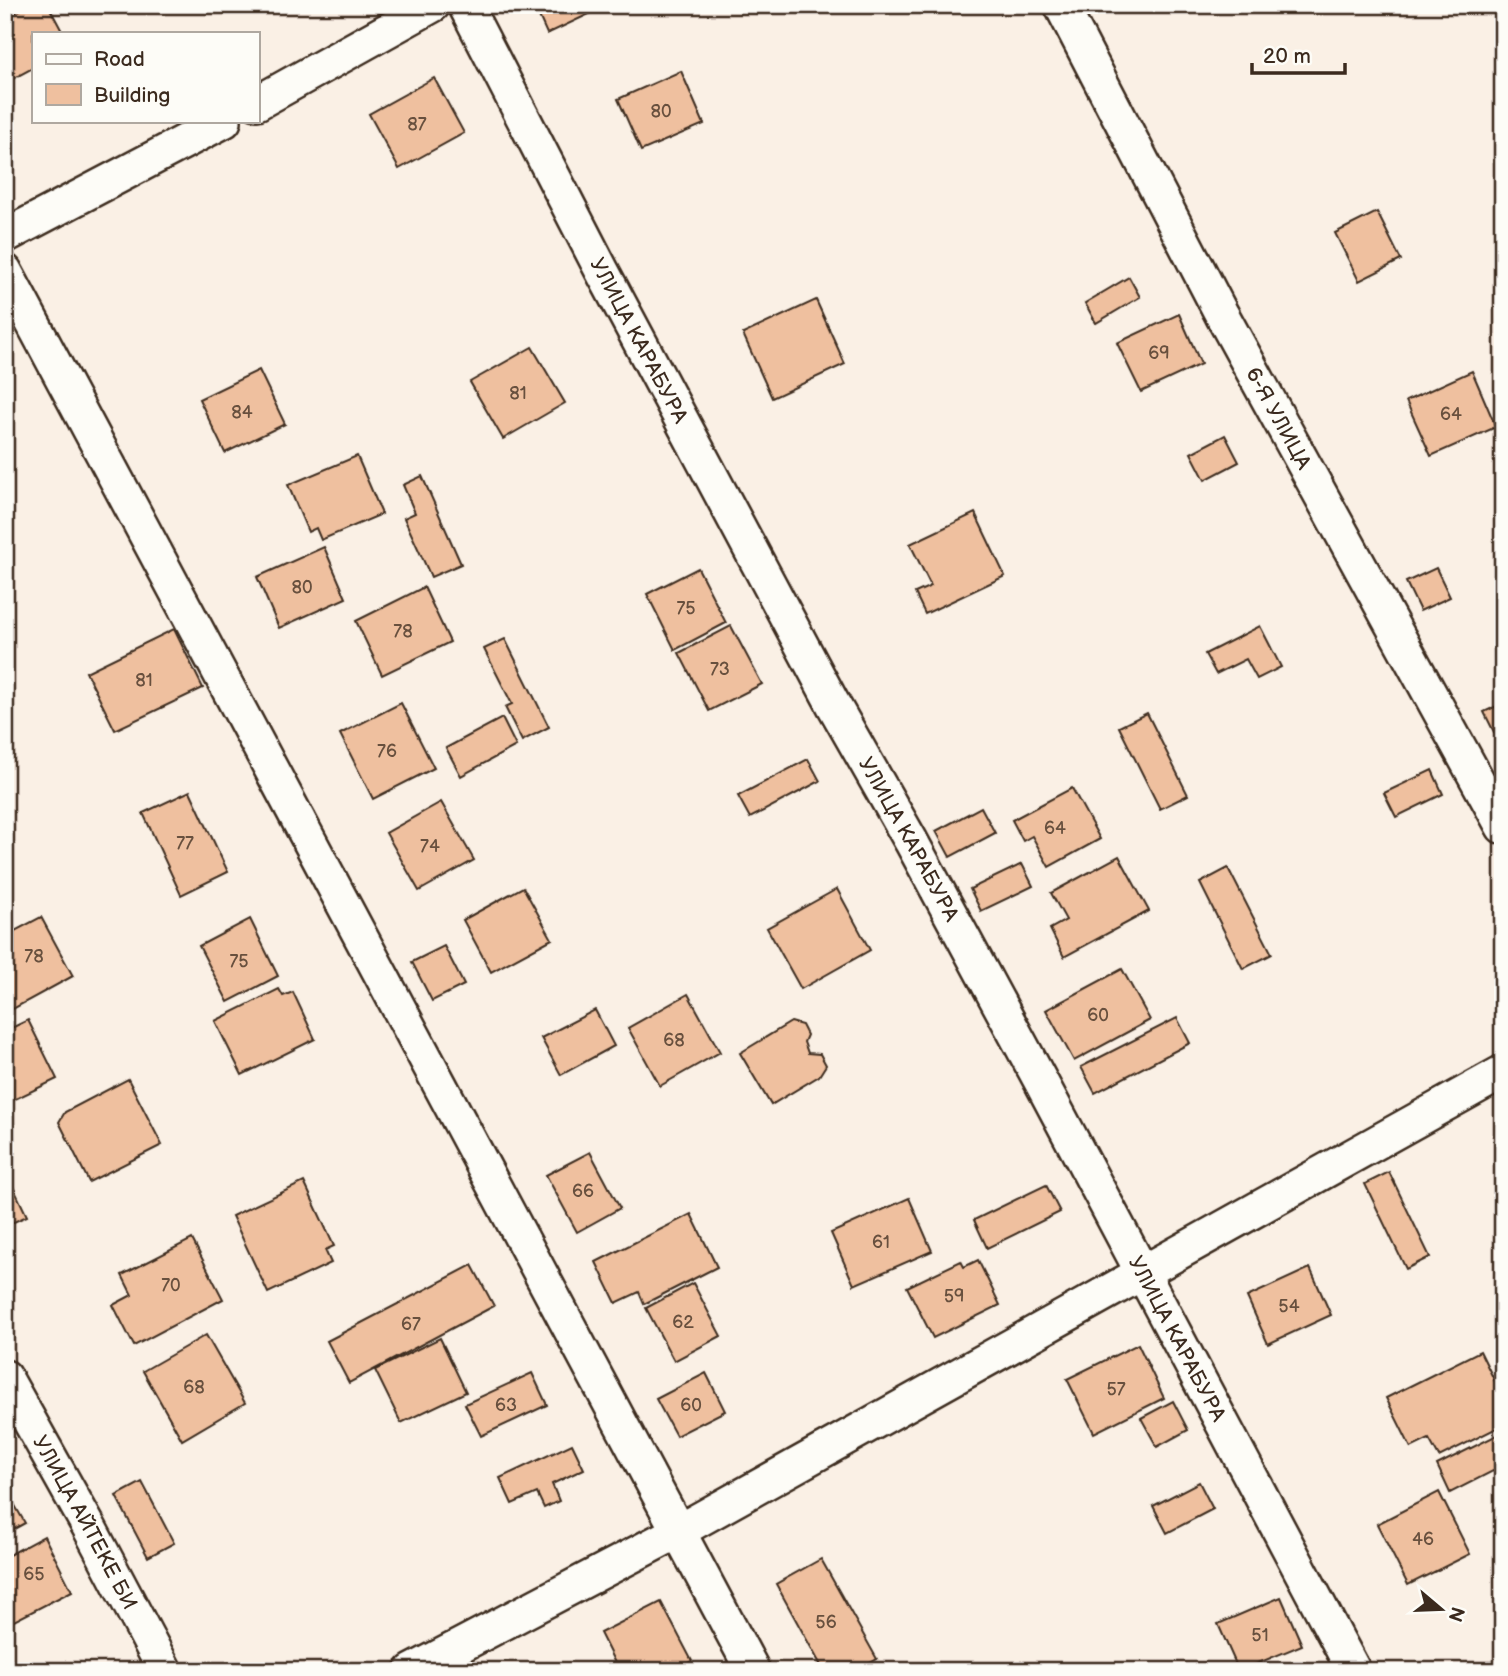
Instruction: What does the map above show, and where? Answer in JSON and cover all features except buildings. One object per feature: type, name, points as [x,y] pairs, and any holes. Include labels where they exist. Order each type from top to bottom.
[{"type":"street","points":[[259,102],[433,5]]},
{"type":"street","name":"УЛИЦА КАРАБУРА","points":[[465,5],[601,269],[827,692],[911,841],[1354,1671]]},
{"type":"street","name":"6-Я УЛИЦА","points":[[1061,5],[1222,315],[1503,827]]},
{"type":"street","points":[[5,236],[222,122]]},
{"type":"street","points":[[5,271],[753,1671]]},
{"type":"street","points":[[412,1671],[677,1532],[1503,1072]]},
{"type":"street","name":"УЛИЦА АЙТЕКЕ БИ","points":[[5,1377],[89,1527],[164,1671]]}]
